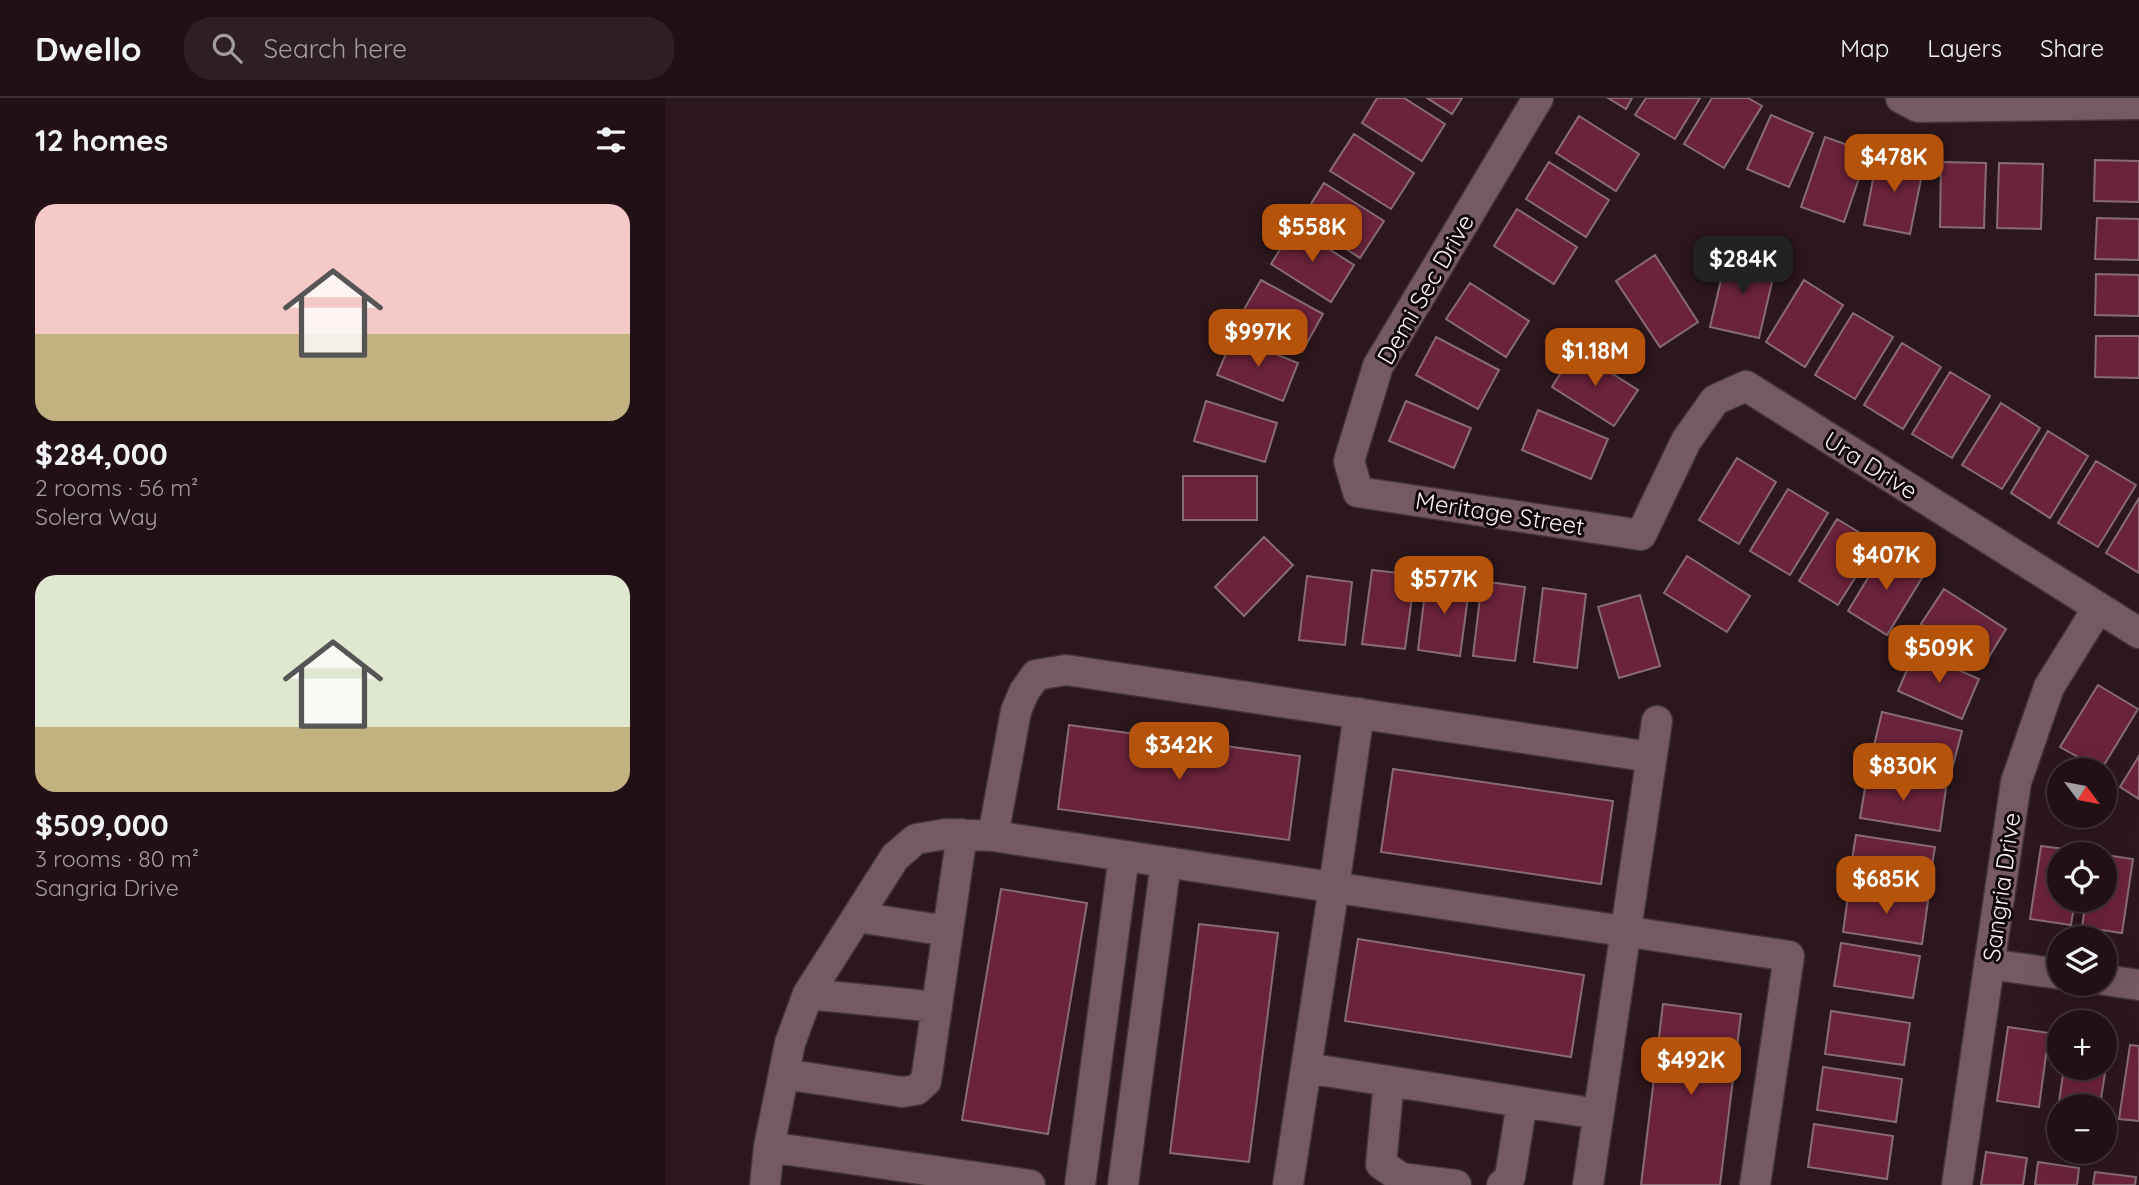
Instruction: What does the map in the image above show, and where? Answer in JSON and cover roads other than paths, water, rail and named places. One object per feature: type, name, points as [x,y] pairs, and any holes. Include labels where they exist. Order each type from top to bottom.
[{"type":"street","name":"Demi Sec Drive","points":[[1359,492],[1349,461],[1378,366],[1538,98]]},
{"type":"street","points":[[1901,98],[1918,107],[2139,104]]},
{"type":"street","name":"Meritage Street","points":[[1359,492],[1641,535],[1686,441],[1715,400],[1746,386]]},
{"type":"street","name":"Ura Drive","points":[[1746,386],[2139,633]]},
{"type":"street","name":"Sangria Drive","points":[[1957,1185],[2016,782],[2049,687],[2098,608]]},
{"type":"street","points":[[993,836],[1016,711],[1024,692],[1037,674],[1066,670],[1651,757]]},
{"type":"street","points":[[1288,1185],[1359,713]]},
{"type":"street","points":[[1588,1185],[1657,721]]},
{"type":"street","points":[[784,1074],[902,1092],[916,1090],[926,1082],[962,834]]},
{"type":"street","points":[[765,1185],[769,1147],[790,1043],[808,994],[895,856],[916,839],[962,834],[993,836],[1789,956],[1755,1185]]},
{"type":"street","points":[[1080,1185],[1124,856]]},
{"type":"street","points":[[1123,1185],[1166,862]]},
{"type":"street","points":[[857,917],[948,931]]},
{"type":"street","points":[[1989,964],[2047,972]]},
{"type":"street","points":[[2117,982],[2139,985]]},
{"type":"street","points":[[808,994],[937,1007]]},
{"type":"street","points":[[1306,1068],[1598,1114]]},
{"type":"street","points":[[1389,1080],[1381,1164],[1401,1178],[1457,1185]]},
{"type":"street","points":[[1502,1185],[1510,1177],[1522,1102]]},
{"type":"street","points":[[769,1147],[914,1177],[1030,1185]]}]
